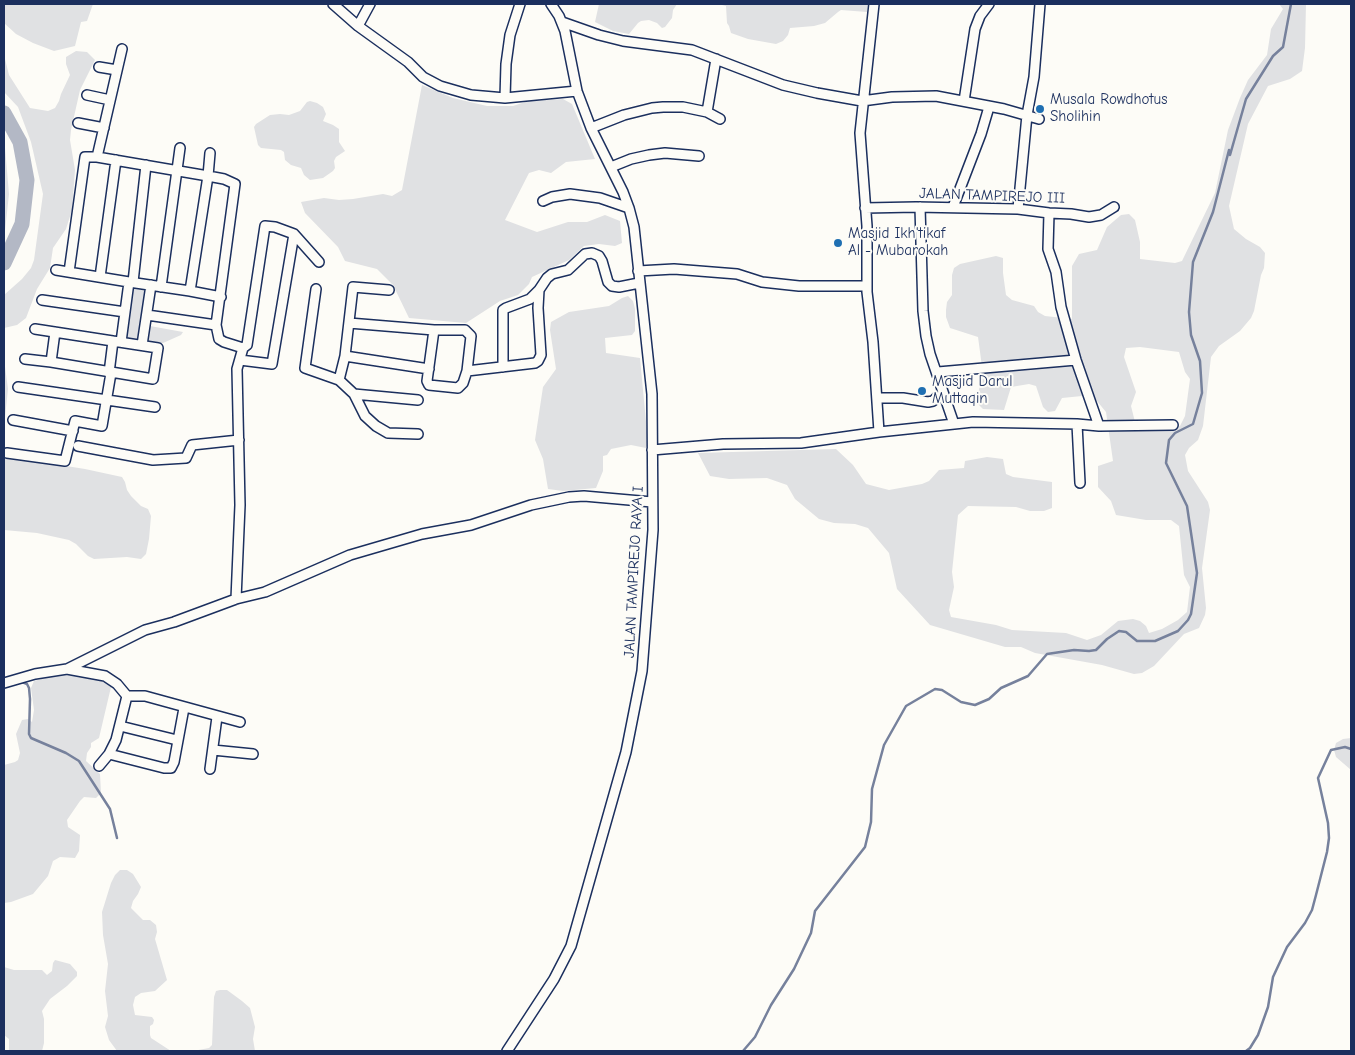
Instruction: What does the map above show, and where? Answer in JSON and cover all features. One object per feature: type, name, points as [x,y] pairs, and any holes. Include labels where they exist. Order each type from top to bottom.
[{"type":"street","points":[[333,4],[358,26],[408,62],[423,77],[440,86],[471,95],[505,98],[577,91]]},
{"type":"street","points":[[358,26],[370,4]]},
{"type":"street","points":[[505,98],[506,64],[510,35],[520,4]]},
{"type":"street","name":"JALAN TAMPIREJO RAYA I","points":[[507,1051],[554,979],[571,946],[626,752],[642,671],[653,530],[652,394],[634,228],[629,208],[591,128],[577,91],[562,22],[551,4]]},
{"type":"street","points":[[874,4],[862,101],[860,141],[867,226],[867,286],[878,398],[879,432]]},
{"type":"street","points":[[964,101],[974,29],[980,16],[989,4]]},
{"type":"street","points":[[1018,209],[1027,115],[1034,77],[1040,4]]},
{"type":"street","points":[[562,22],[623,41],[692,50],[783,84],[817,93],[862,101],[873,98],[936,96],[989,106],[1040,119]]},
{"type":"street","points":[[97,157],[122,49]]},
{"type":"street","points":[[708,112],[716,59]]},
{"type":"street","points":[[99,67],[117,70]]},
{"type":"street","points":[[87,95],[110,100]]},
{"type":"street","points":[[953,208],[981,134],[989,106]]},
{"type":"street","points":[[591,128],[624,115],[652,108],[683,107],[708,112],[720,120]]},
{"type":"street","points":[[78,123],[104,128]]},
{"type":"street","points":[[161,287],[180,148]]},
{"type":"street","points":[[190,291],[210,153]]},
{"type":"street","points":[[611,168],[631,159],[649,155],[665,153],[699,156]]},
{"type":"street","points":[[69,272],[86,157],[97,157],[208,176],[224,179],[236,184],[216,325],[219,339],[243,348]]},
{"type":"street","points":[[100,277],[116,160]]},
{"type":"street","points":[[7,453],[65,461],[75,421],[102,426],[110,373],[131,282],[146,165]]},
{"type":"street","points":[[543,201],[552,196],[570,194],[600,198],[629,208]]},
{"type":"street","points":[[920,207],[923,311],[926,336],[930,354],[938,372],[954,424]]},
{"type":"street","name":"JALAN TAMPIREJO III","points":[[865,208],[1018,209],[1071,214],[1089,218],[1095,217],[1114,207]]},
{"type":"street","points":[[1049,213],[1048,249],[1056,272],[1061,307],[1076,360],[1099,426]]},
{"type":"street","points":[[236,599],[240,505],[237,369],[243,348],[247,345],[266,226],[270,225],[294,234],[319,262]]},
{"type":"street","points":[[240,360],[272,364],[294,234]]},
{"type":"street","points":[[503,368],[503,310],[524,302],[539,290],[552,274],[568,270],[585,254],[592,253],[599,256],[608,282],[612,286],[618,287],[639,283]]},
{"type":"street","points":[[638,271],[674,269],[737,274],[762,282],[799,286],[867,286]]},
{"type":"street","points":[[56,270],[221,297]]},
{"type":"street","points":[[142,346],[151,285]]},
{"type":"street","points":[[339,380],[345,356],[353,287],[389,290]]},
{"type":"street","points":[[316,289],[305,368],[339,380],[354,394],[365,416],[376,426],[388,433],[418,434]]},
{"type":"street","points":[[468,371],[535,363],[540,358],[539,290]]},
{"type":"street","points":[[42,300],[125,312]]},
{"type":"street","points":[[147,315],[216,325]]},
{"type":"street","points":[[349,323],[434,330],[465,330],[471,336],[468,371],[463,383],[458,388],[429,385],[427,381],[434,330]]},
{"type":"street","points":[[25,359],[153,379],[158,348],[35,329]]},
{"type":"street","points":[[51,362],[55,332]]},
{"type":"street","points":[[345,356],[429,369]]},
{"type":"street","points":[[938,372],[1076,360]]},
{"type":"street","points":[[18,388],[155,407]]},
{"type":"street","points":[[354,394],[418,400]]},
{"type":"street","points":[[878,398],[903,398],[928,402],[933,401],[937,396],[944,396]]},
{"type":"street","points":[[13,420],[73,431]]},
{"type":"street","points":[[652,450],[723,444],[801,443],[954,424],[1172,425]]},
{"type":"street","points":[[1077,424],[1080,483]]},
{"type":"street","points":[[78,446],[153,460],[186,458],[192,445],[239,440]]},
{"type":"street","points":[[4,684],[35,674],[66,669],[145,630],[174,622],[236,599],[265,592],[357,553],[422,534],[471,525],[546,501],[584,496],[652,502]]},
{"type":"street","points":[[66,669],[105,676],[117,684],[127,696]]},
{"type":"street","points":[[127,696],[145,696],[240,722]]},
{"type":"street","points":[[99,766],[109,754],[116,740],[127,696]]},
{"type":"street","points":[[109,754],[169,769],[174,762],[184,708]]},
{"type":"street","points":[[210,769],[217,717]]},
{"type":"street","points":[[120,726],[177,740]]},
{"type":"street","points":[[213,750],[253,754]]},
{"type":"shaded area","points":[[5,4],[93,4],[87,21],[81,22],[75,46],[54,51],[16,34],[4,23]]},
{"type":"shaded area","points":[[599,4],[677,4],[673,10],[672,18],[665,27],[662,28],[657,23],[649,20],[641,21],[629,34],[613,31],[595,22]]},
{"type":"shaded area","points":[[718,4],[868,4],[867,12],[841,10],[825,23],[790,28],[788,35],[783,41],[776,44],[748,39],[731,33],[727,23],[726,6]]},
{"type":"shaded area","points":[[1279,4],[1306,4],[1305,48],[1302,71],[1290,79],[1268,86],[1248,124],[1229,206],[1234,229],[1260,247],[1265,253],[1264,268],[1251,318],[1240,331],[1219,346],[1211,357],[1203,426],[1198,440],[1189,448],[1185,455],[1188,471],[1208,502],[1210,510],[1202,568],[1205,615],[1199,628],[1184,634],[1154,666],[1142,673],[1134,674],[1102,665],[1035,653],[1021,647],[1005,647],[930,625],[897,589],[889,553],[868,528],[855,524],[834,523],[819,519],[795,499],[787,485],[767,478],[729,479],[710,476],[698,453],[836,449],[853,465],[866,484],[889,490],[922,484],[929,481],[939,470],[964,468],[965,461],[987,457],[1003,459],[1006,474],[1013,477],[1052,482],[1052,508],[1044,511],[1030,511],[1016,507],[968,506],[958,515],[952,572],[954,587],[949,610],[951,617],[996,625],[1012,630],[1066,633],[1087,640],[1101,635],[1118,621],[1133,619],[1140,621],[1146,626],[1149,633],[1162,629],[1178,620],[1187,612],[1190,587],[1184,575],[1179,526],[1171,520],[1146,520],[1116,515],[1111,501],[1098,487],[1098,466],[1113,461],[1106,412],[1092,395],[1062,398],[1055,411],[1048,412],[1043,407],[1036,386],[1029,384],[1011,387],[1004,410],[983,409],[978,404],[983,374],[978,337],[950,328],[946,317],[947,302],[952,295],[954,268],[960,264],[996,256],[1003,258],[1006,295],[1012,300],[1034,306],[1038,312],[1045,316],[1072,319],[1072,266],[1079,254],[1097,250],[1107,227],[1121,215],[1129,214],[1135,220],[1140,242],[1140,259],[1175,263],[1182,261],[1215,193],[1228,130],[1240,98],[1248,80],[1267,55],[1271,29],[1283,9]],"holes":[[[1140,347],[1179,352],[1185,372],[1190,379],[1185,416],[1180,426],[1170,430],[1144,429],[1135,422],[1131,406],[1136,392],[1124,357],[1126,348]]]},
{"type":"shaded area","points":[[76,51],[87,52],[95,60],[80,90],[71,130],[70,140],[75,170],[72,210],[66,229],[53,248],[50,268],[37,289],[26,318],[17,325],[4,328],[4,295],[22,279],[31,268],[34,260],[43,194],[31,142],[18,107],[4,92],[4,55],[9,75],[30,108],[48,111],[55,108],[70,75],[66,64],[66,57]]},
{"type":"shaded area","points":[[422,85],[453,98],[487,106],[513,106],[528,101],[563,99],[572,104],[595,159],[566,162],[551,173],[539,170],[529,173],[505,220],[537,232],[568,222],[587,222],[605,215],[620,221],[622,243],[615,246],[599,244],[584,246],[569,260],[532,277],[529,284],[518,295],[500,301],[466,323],[409,318],[393,285],[377,269],[345,261],[338,247],[305,213],[301,202],[324,198],[353,199],[383,194],[392,196],[402,190]]},
{"type":"shaded area","points":[[310,101],[323,107],[326,114],[323,121],[339,129],[339,142],[345,151],[336,157],[333,171],[323,178],[310,180],[304,175],[301,168],[291,165],[285,160],[284,152],[281,150],[261,148],[258,145],[254,127],[270,115],[289,115],[300,111]]},
{"type":"shaded area","points":[[4,136],[9,194],[4,240]]},
{"type":"shaded area","points":[[133,287],[147,289],[140,339],[126,338]]},
{"type":"shaded area","points":[[628,296],[633,301],[635,309],[635,331],[632,335],[605,338],[606,353],[640,358],[648,443],[646,448],[631,445],[611,449],[607,455],[603,456],[603,471],[596,488],[563,491],[548,489],[543,459],[535,440],[543,387],[556,369],[550,330],[551,322],[569,312],[609,306]]},
{"type":"shaded area","points":[[150,326],[183,332],[181,335],[154,345],[147,343]]},
{"type":"shaded area","points":[[4,359],[8,389],[4,427]]},
{"type":"shaded area","points":[[4,456],[122,477],[131,496],[141,506],[148,509],[151,516],[146,554],[141,559],[127,557],[94,559],[69,540],[37,533],[4,530]]},
{"type":"shaded area","points":[[67,672],[93,676],[111,687],[99,738],[91,743],[86,761],[100,774],[101,793],[96,798],[84,797],[67,820],[68,827],[80,835],[79,851],[75,858],[60,857],[53,861],[48,876],[33,894],[4,903],[4,765],[18,760],[20,753],[16,734],[22,720],[28,719],[32,722],[34,710],[31,688],[34,681]]},
{"type":"shaded area","points":[[1351,738],[1351,770],[1336,757],[1334,750],[1336,743],[1343,739]]},
{"type":"shaded area","points":[[120,870],[127,870],[133,874],[141,887],[131,908],[143,920],[150,920],[156,925],[155,939],[167,980],[155,991],[141,993],[135,997],[133,1005],[135,1015],[152,1017],[154,1020],[150,1026],[151,1038],[171,1051],[117,1051],[109,1040],[105,1027],[108,1016],[105,991],[108,964],[103,935],[102,912],[111,883]]},
{"type":"shaded area","points":[[55,960],[70,964],[77,972],[77,976],[50,999],[42,1011],[44,1043],[42,1051],[9,1051],[9,1039],[4,1035],[4,967],[14,970],[42,970],[47,975],[52,971]]},
{"type":"shaded area","points":[[227,990],[250,1008],[255,1027],[253,1039],[255,1051],[193,1051],[209,1048],[212,1045],[214,997],[216,991]]},
{"type":"waterway","points":[[743,1051],[755,1037],[771,1005],[794,969],[811,933],[815,911],[865,847],[871,822],[872,789],[884,745],[906,706],[935,689],[942,690],[961,702],[975,705],[989,699],[1001,688],[1028,676],[1047,654],[1074,650],[1096,650],[1119,631],[1126,632],[1137,641],[1155,641],[1178,631],[1188,620],[1191,614],[1197,573],[1187,506],[1166,463],[1169,440],[1175,433],[1193,424],[1202,393],[1200,361],[1191,335],[1189,312],[1193,262],[1213,212],[1229,150],[1230,155],[1246,99],[1273,56],[1283,47],[1291,4]]},
{"type":"waterway","points":[[4,113],[20,142],[27,180],[22,224],[4,263]]},
{"type":"waterway","points":[[22,682],[27,684],[29,688],[29,734],[31,738],[66,753],[79,761],[110,809],[117,838]]},
{"type":"waterway","points":[[1246,1051],[1258,1035],[1268,1007],[1273,977],[1287,947],[1312,910],[1316,895],[1329,838],[1328,823],[1318,778],[1331,750],[1345,747],[1351,749]]},
{"type":"place","name":"Musala Rowdhotus Sholihin","points":[[1040,109]]},
{"type":"place","name":"Masjid Ikh'tikaf Al - Mubarokah","points":[[838,243]]},
{"type":"place","name":"Masjid Darul Muttaqin","points":[[922,391]]}]
